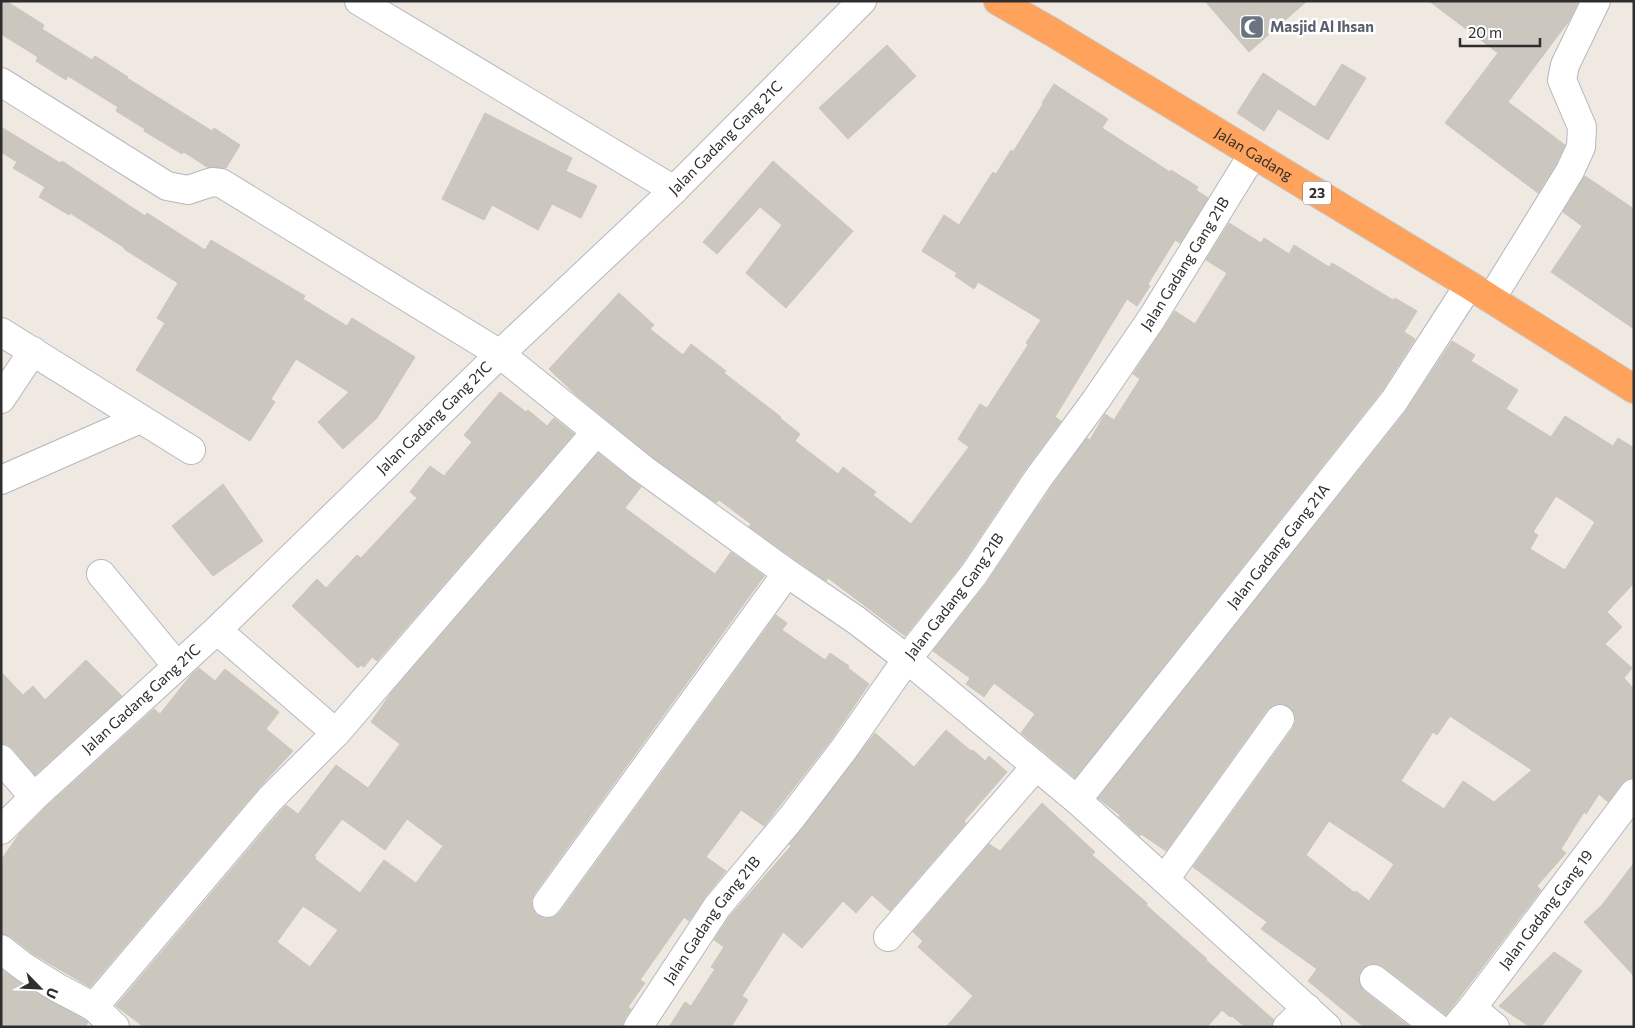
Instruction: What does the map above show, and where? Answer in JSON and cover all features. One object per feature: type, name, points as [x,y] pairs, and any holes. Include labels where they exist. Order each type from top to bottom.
[{"type":"highway","name":"Jalan Gadang","points":[[998,1],[1480,292],[1634,389]]},
{"type":"street","points":[[359,1],[674,190]]},
{"type":"street","name":"Jalan Gadang Gang 21C","points":[[1,830],[34,797],[217,630],[500,354],[674,190],[862,1]]},
{"type":"street","name":"Jalan Gadang Gang 21A","points":[[1077,800],[1480,292],[1570,171],[1581,147],[1582,127],[1562,80],[1565,65],[1596,1]]},
{"type":"street","points":[[1,82],[167,186],[188,190],[212,182],[221,183],[500,354],[643,469],[787,573],[856,620],[906,659],[1077,800],[1102,825],[1165,879],[1327,1027]]},
{"type":"street","name":"Jalan Gadang Gang 21B","points":[[638,1027],[717,908],[792,817],[844,749],[906,659],[974,574],[1037,480],[1096,400],[1152,318],[1252,154]]},
{"type":"street","points":[[1,332],[191,450]]},
{"type":"street","points":[[1,399],[33,351]]},
{"type":"street","points":[[1,480],[140,418]]},
{"type":"street","points":[[94,1007],[270,800],[336,733],[596,432]]},
{"type":"street","points":[[547,902],[787,573]]},
{"type":"street","points":[[101,574],[177,666]]},
{"type":"street","points":[[217,630],[336,733]]},
{"type":"street","points":[[1165,879],[1280,719]]},
{"type":"street","points":[[1,759],[34,797]]},
{"type":"street","points":[[888,936],[1036,766]]},
{"type":"street","name":"Jalan Gadang Gang 19","points":[[1464,1018],[1634,793]]},
{"type":"street","points":[[1,949],[24,967],[51,984],[94,1007],[115,1027]]},
{"type":"street","points":[[1374,979],[1436,1027]]},
{"type":"street","points":[[1287,1027],[1307,1008]]},
{"type":"street","points":[[1464,1018],[1495,1027]]},
{"type":"building","points":[[1,1],[6,1],[44,25],[42,29],[92,60],[95,56],[212,131],[214,128],[240,145],[226,168],[207,167],[184,152],[182,154],[116,111],[118,107],[68,76],[66,80],[36,61],[38,57],[1,34]]},
{"type":"building","name":"Masjid Al Ihsan","points":[[1205,1],[1307,1],[1249,52]]},
{"type":"building","points":[[1429,1],[1579,1],[1569,21],[1508,102],[1565,145],[1538,193],[1445,123],[1498,53]]},
{"type":"building","points":[[887,45],[916,76],[848,139],[819,108]]},
{"type":"building","points":[[1342,64],[1366,78],[1328,140],[1278,109],[1264,131],[1237,113],[1263,73],[1315,107]]},
{"type":"building","points":[[1054,84],[1108,119],[1102,128],[1170,172],[1171,170],[1198,187],[1196,190],[1208,198],[1180,243],[1175,240],[1137,306],[1127,299],[1055,417],[1061,421],[1024,471],[961,565],[905,636],[828,578],[826,581],[749,527],[751,524],[719,500],[716,503],[652,457],[575,394],[549,369],[619,293],[654,325],[650,329],[683,355],[691,344],[800,434],[795,441],[838,474],[843,467],[876,492],[873,495],[911,524],[969,447],[958,439],[980,404],[987,408],[1028,345],[1026,343],[1041,320],[978,282],[974,289],[955,276],[957,273],[922,251],[944,215],[959,225],[993,172],[996,174],[1011,150],[1013,152]]},
{"type":"building","points":[[485,113],[572,158],[566,171],[597,186],[581,218],[552,204],[538,230],[492,205],[484,220],[442,199]]},
{"type":"building","points":[[1,127],[60,163],[62,161],[145,216],[147,213],[205,250],[211,240],[305,296],[303,299],[347,326],[352,318],[415,357],[377,418],[343,449],[318,422],[349,392],[296,359],[271,399],[275,402],[250,441],[136,370],[165,323],[157,318],[178,283],[70,213],[69,215],[39,197],[45,187],[13,168],[17,162],[1,152]]},
{"type":"building","points":[[773,161],[853,231],[786,308],[746,273],[782,225],[760,207],[717,254],[703,242]]},
{"type":"building","points":[[1585,176],[1634,209],[1634,329],[1551,272],[1582,226],[1563,212]]},
{"type":"building","points":[[1229,223],[1261,243],[1264,238],[1289,254],[1294,245],[1329,267],[1332,263],[1393,300],[1395,298],[1417,311],[1404,332],[1415,339],[1381,392],[1075,778],[1021,733],[1035,714],[994,683],[984,697],[966,684],[970,678],[933,651],[986,584],[1050,489],[1087,438],[1090,440],[1105,414],[1114,420],[1140,379],[1133,374],[1175,311],[1195,324],[1227,273],[1206,260]]},
{"type":"building","points":[[1452,341],[1475,355],[1471,361],[1518,390],[1506,409],[1551,437],[1565,416],[1613,446],[1618,438],[1634,448],[1634,583],[1607,612],[1622,627],[1605,644],[1632,668],[1624,678],[1634,689],[1634,778],[1627,779],[1622,783],[1608,802],[1599,794],[1586,814],[1584,812],[1561,849],[1566,853],[1537,886],[1541,890],[1446,1015],[1384,967],[1377,964],[1369,964],[1362,969],[1359,976],[1360,985],[1364,991],[1410,1027],[1364,1027],[1308,981],[1317,969],[1261,929],[1267,922],[1193,867],[1293,728],[1296,720],[1294,712],[1289,707],[1281,703],[1273,705],[1267,710],[1166,851],[1141,834],[1140,836],[1119,817],[1120,815],[1098,798],[1406,411]],"holes":[[[1556,496],[1595,522],[1565,570],[1530,549],[1538,535],[1533,532]],[[1450,716],[1532,770],[1494,802],[1463,781],[1444,809],[1401,781],[1433,732],[1437,735]],[[1329,821],[1394,864],[1369,901],[1356,891],[1355,893],[1306,855]]]},
{"type":"building","points":[[500,392],[526,412],[528,410],[547,426],[554,418],[574,434],[377,661],[372,657],[364,667],[361,665],[358,668],[292,606],[317,579],[326,588],[357,555],[361,558],[417,498],[410,492],[430,466],[444,476],[472,442],[464,435]]},
{"type":"building","points":[[598,453],[641,487],[625,508],[715,574],[731,552],[764,576],[534,894],[531,902],[533,910],[537,915],[546,919],[554,917],[560,912],[776,615],[787,623],[782,630],[825,660],[830,653],[849,666],[848,668],[869,684],[831,740],[764,826],[741,810],[706,857],[726,871],[689,921],[684,917],[640,980],[645,983],[628,1007],[631,1009],[622,1027],[144,1027],[116,1006],[286,805],[298,814],[336,765],[368,788],[400,744],[371,722],[391,693]],"holes":[[[342,819],[385,850],[407,819],[443,846],[416,883],[384,860],[360,893],[315,859],[316,857],[314,856]],[[303,906],[338,930],[310,967],[277,942]]]},
{"type":"building","points":[[223,484],[263,541],[213,576],[172,526]]},
{"type":"building","points":[[86,660],[122,696],[35,775],[13,749],[7,744],[1,744],[1,672],[23,695],[33,686],[45,700]]},
{"type":"building","points":[[199,668],[215,681],[225,669],[279,712],[266,729],[293,751],[258,789],[90,987],[33,954],[10,936],[1,934],[1,860],[20,833],[45,808],[154,709],[160,714],[191,675]]},
{"type":"building","points":[[946,730],[985,761],[989,756],[1007,772],[890,911],[872,895],[856,913],[843,901],[802,948],[783,932],[742,996],[748,1000],[731,1027],[669,1027],[685,1002],[691,1006],[715,969],[711,967],[724,947],[714,940],[730,916],[791,846],[789,844],[875,733],[914,767]]},
{"type":"building","points":[[1042,803],[1095,852],[1092,855],[1274,1020],[1272,1027],[1245,1027],[1222,1010],[1207,1027],[946,1027],[973,996],[918,947],[923,941],[913,932],[989,844],[1000,851]]},
{"type":"building","points":[[1634,863],[1634,976],[1584,922],[1602,905]]},
{"type":"building","points":[[1554,952],[1582,971],[1541,1027],[1530,1027],[1499,1006]]},
{"type":"building","points":[[1,969],[16,980],[88,1022],[85,1027],[1,1027]]},
{"type":"place","name":"Masjid Al Ihsan","points":[[1252,27]]}]
